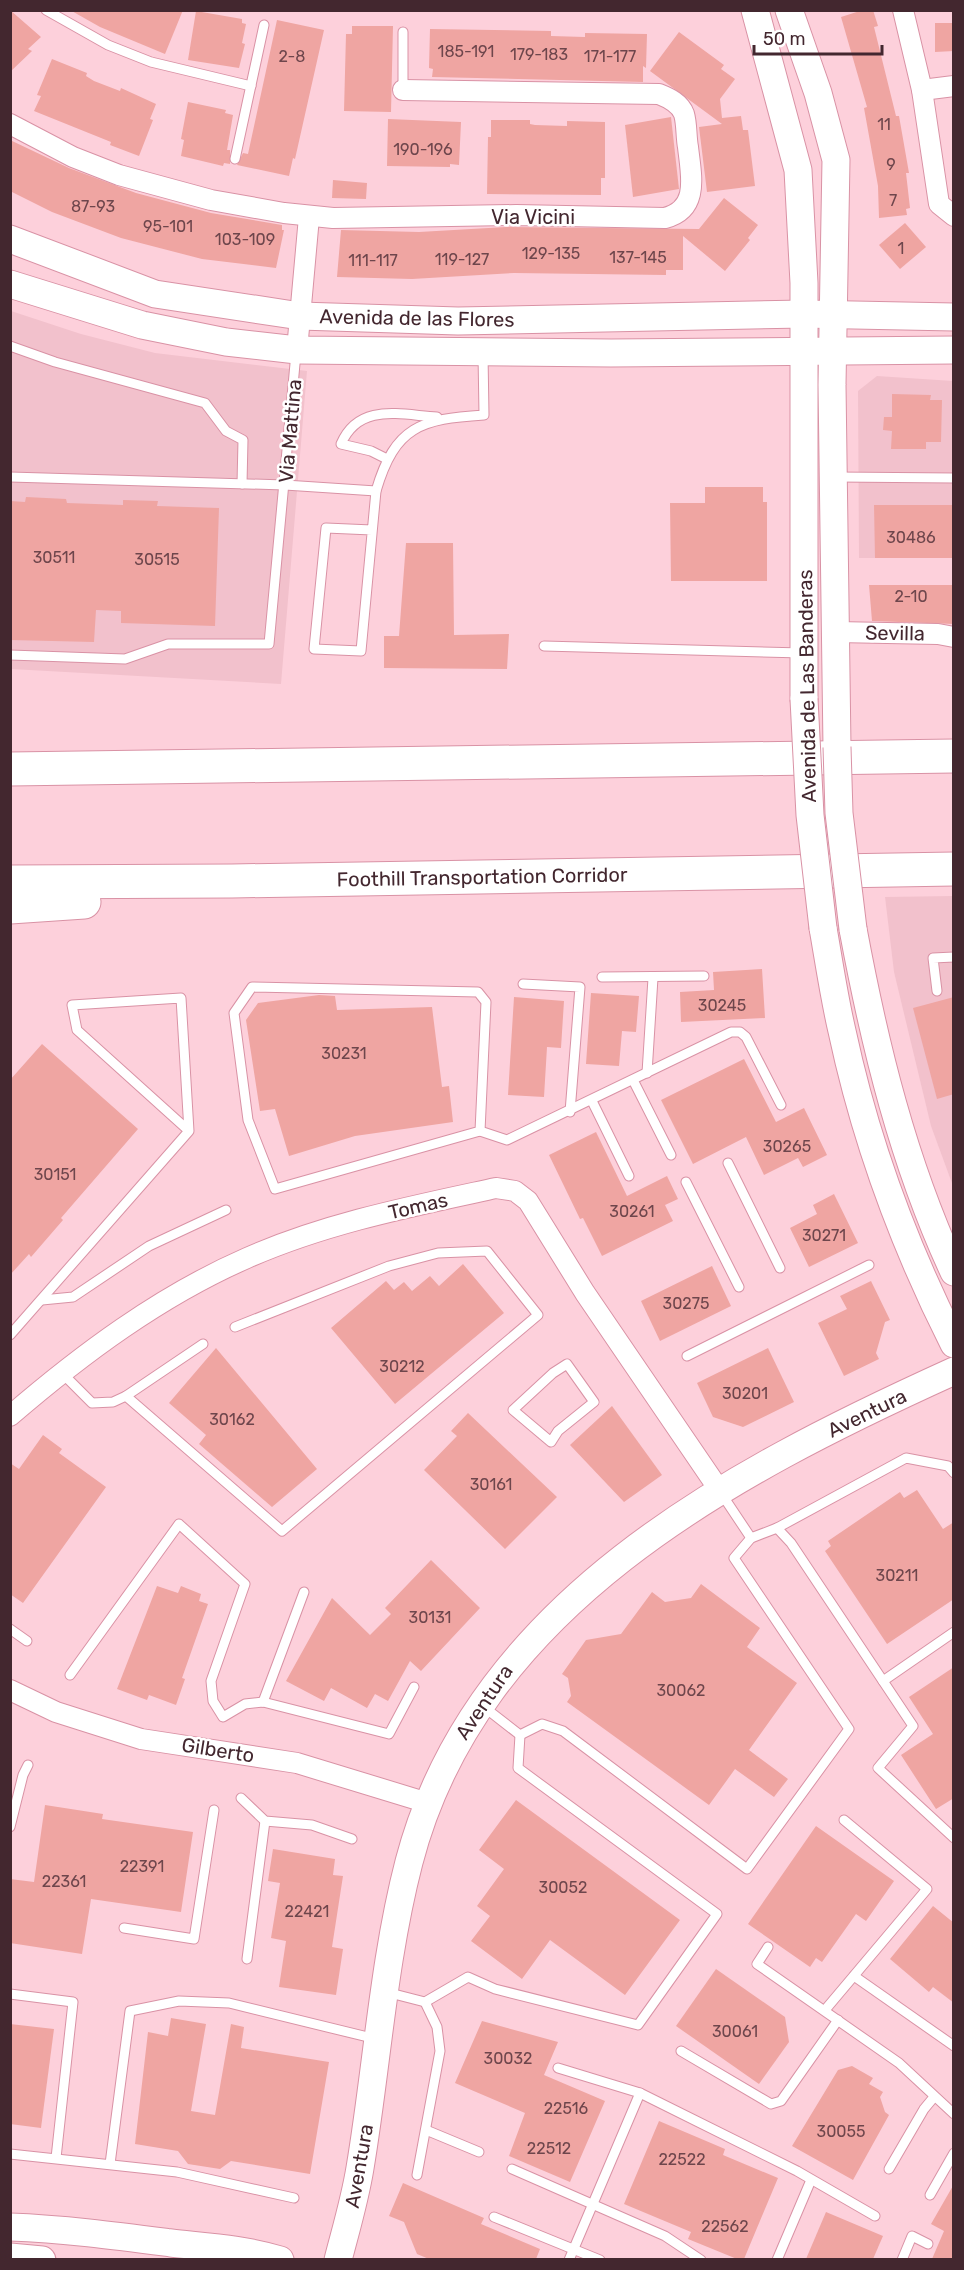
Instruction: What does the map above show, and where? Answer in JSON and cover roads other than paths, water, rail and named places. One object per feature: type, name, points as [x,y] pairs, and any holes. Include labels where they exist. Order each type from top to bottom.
[{"type":"highway","points":[[10,769],[954,756]]},
{"type":"highway","points":[[10,757],[99,759],[123,768]]},
{"type":"highway","name":"Foothill Transportation Corridor","points":[[10,882],[232,881],[954,869]]},
{"type":"highway","points":[[10,907],[188,895],[232,881]]},
{"type":"main road","name":"Avenida de Las Banderas","points":[[755,10],[798,170],[804,314],[804,699],[810,815],[823,928],[842,1032],[874,1146],[898,1219],[954,1344]]},
{"type":"main road","name":"Avenida de Las Banderas","points":[[789,10],[818,93],[836,160],[833,351],[836,699],[839,813],[853,929],[871,1024],[894,1111],[926,1209],[954,1272]]},
{"type":"main road","name":"Avenida de las Flores","points":[[10,239],[156,294],[300,316],[458,321],[804,314],[954,317]]},
{"type":"main road","name":"Avenida de las Flores","points":[[10,284],[142,325],[226,342],[297,350],[630,353],[954,350]]},
{"type":"main road","points":[[805,654],[836,644]]},
{"type":"main road","name":"Aventura","points":[[338,2259],[360,2170],[384,1992],[400,1899],[428,1803],[447,1759],[480,1704],[514,1659],[565,1605],[633,1551],[720,1491],[837,1426],[954,1371]]},
{"type":"main road","points":[[10,2227],[76,2231],[259,2253],[280,2259]]},
{"type":"street","points":[[903,10],[946,210]]},
{"type":"street","points":[[922,90],[954,86]]},
{"type":"street","name":"Via Vicini","points":[[10,124],[73,156],[119,175],[211,200],[309,217],[665,218],[675,215],[687,205],[693,189],[683,113],[672,99],[659,94],[403,90]]},
{"type":"street","name":"Via Mattina","points":[[297,350],[309,217]]},
{"type":"street","name":"Sevilla","points":[[836,644],[938,634],[954,637]]},
{"type":"street","name":"Tomas","points":[[10,1416],[61,1372],[178,1292],[249,1257],[387,1212],[496,1188],[506,1189],[515,1191],[528,1201],[585,1293],[720,1491]]},
{"type":"street","name":"Gilberto","points":[[10,1690],[56,1712],[141,1738],[297,1762],[428,1803]]},
{"type":"lane","points":[[46,10],[108,45],[151,62],[251,86]]},
{"type":"lane","points":[[235,159],[264,26]]},
{"type":"lane","points":[[403,32],[403,90]]},
{"type":"lane","points":[[10,346],[55,362],[206,403],[226,431],[243,440],[242,484]]},
{"type":"lane","name":"Via Mattina","points":[[10,655],[125,659],[168,644],[269,644],[297,350]]},
{"type":"lane","points":[[387,459],[371,451],[341,444],[345,433],[368,416],[381,412],[442,417],[484,415],[483,352]]},
{"type":"lane","points":[[372,530],[326,528],[314,649],[361,651],[376,491],[387,459],[411,431],[442,417]]},
{"type":"lane","points":[[10,477],[285,485],[376,491]]},
{"type":"lane","points":[[834,477],[954,478]]},
{"type":"lane","points":[[544,646],[805,654]]},
{"type":"lane","points":[[937,990],[933,957],[954,957]]},
{"type":"lane","points":[[602,977],[704,976]]},
{"type":"lane","points":[[647,1073],[653,978]]},
{"type":"lane","points":[[523,984],[580,987],[570,1112]]},
{"type":"lane","points":[[480,1131],[486,1002],[478,992],[252,987],[234,1013],[248,1120],[275,1189],[480,1131],[507,1140],[570,1112],[731,1032],[740,1032],[746,1037],[781,1105]]},
{"type":"lane","points":[[10,1335],[189,1131],[181,998],[72,1005],[76,1030],[189,1131]]},
{"type":"lane","points":[[633,1080],[671,1155]]},
{"type":"lane","points":[[592,1101],[629,1176]]},
{"type":"lane","points":[[728,1163],[780,1268]]},
{"type":"lane","points":[[687,1182],[739,1287]]},
{"type":"lane","points":[[42,1300],[73,1297],[149,1246],[226,1210]]},
{"type":"lane","points":[[126,1396],[282,1531],[538,1315],[487,1251],[438,1253],[389,1266],[235,1327]]},
{"type":"lane","points":[[687,1356],[869,1265]]},
{"type":"lane","points":[[61,1372],[92,1403],[113,1402],[126,1396],[203,1344]]},
{"type":"lane","points":[[567,1364],[594,1402],[558,1431],[551,1442],[513,1410],[553,1373],[567,1364]]},
{"type":"lane","points":[[520,1735],[542,1724],[563,1731],[747,1869],[849,1729],[734,1558],[751,1538],[777,1528],[906,1458],[948,1466],[954,1473]]},
{"type":"lane","points":[[720,1491],[751,1538]]},
{"type":"lane","points":[[70,1675],[179,1524],[245,1584],[212,1682],[213,1701],[223,1717],[244,1704],[263,1701],[389,1734],[414,1687]]},
{"type":"lane","points":[[777,1528],[791,1543],[913,1726],[878,1768],[952,1834]]},
{"type":"lane","points":[[263,1701],[304,1592]]},
{"type":"lane","points":[[10,1629],[27,1641]]},
{"type":"lane","points":[[883,1681],[954,1632]]},
{"type":"lane","points":[[480,1704],[520,1735]]},
{"type":"lane","points":[[384,1992],[425,2002],[468,1977],[495,1989],[638,2025],[717,1914],[518,1768],[520,1735]]},
{"type":"lane","points":[[10,1827],[23,1775],[28,1765]]},
{"type":"lane","points":[[241,1798],[265,1821],[312,1825],[352,1839]]},
{"type":"lane","points":[[124,1928],[194,1939],[214,1810]]},
{"type":"lane","points":[[825,2010],[927,1889],[844,1820]]},
{"type":"lane","points":[[247,1959],[265,1821]]},
{"type":"lane","points":[[768,1947],[757,1964],[899,2063],[954,2114]]},
{"type":"lane","points":[[854,1976],[954,2046]]},
{"type":"lane","points":[[10,1994],[73,2002],[56,2158]]},
{"type":"lane","points":[[110,2164],[130,2011],[179,2001],[229,2003],[378,2039]]},
{"type":"lane","points":[[417,2175],[440,2051],[437,2027],[425,2002]]},
{"type":"lane","points":[[681,2051],[771,2104],[781,2101],[838,2020]]},
{"type":"lane","points":[[558,2068],[640,2093],[812,2180],[875,2216]]},
{"type":"lane","points":[[569,2259],[640,2093]]},
{"type":"lane","points":[[889,2169],[924,2109],[934,2097]]},
{"type":"lane","points":[[426,2130],[478,2152]]},
{"type":"lane","points":[[930,2195],[954,2153]]},
{"type":"lane","points":[[10,2154],[177,2172],[294,2198]]},
{"type":"lane","points":[[512,2169],[665,2236],[701,2259]]},
{"type":"lane","points":[[777,2259],[812,2180]]},
{"type":"lane","points":[[494,2217],[600,2259]]},
{"type":"lane","points":[[902,2259],[912,2236],[928,2244]]}]
